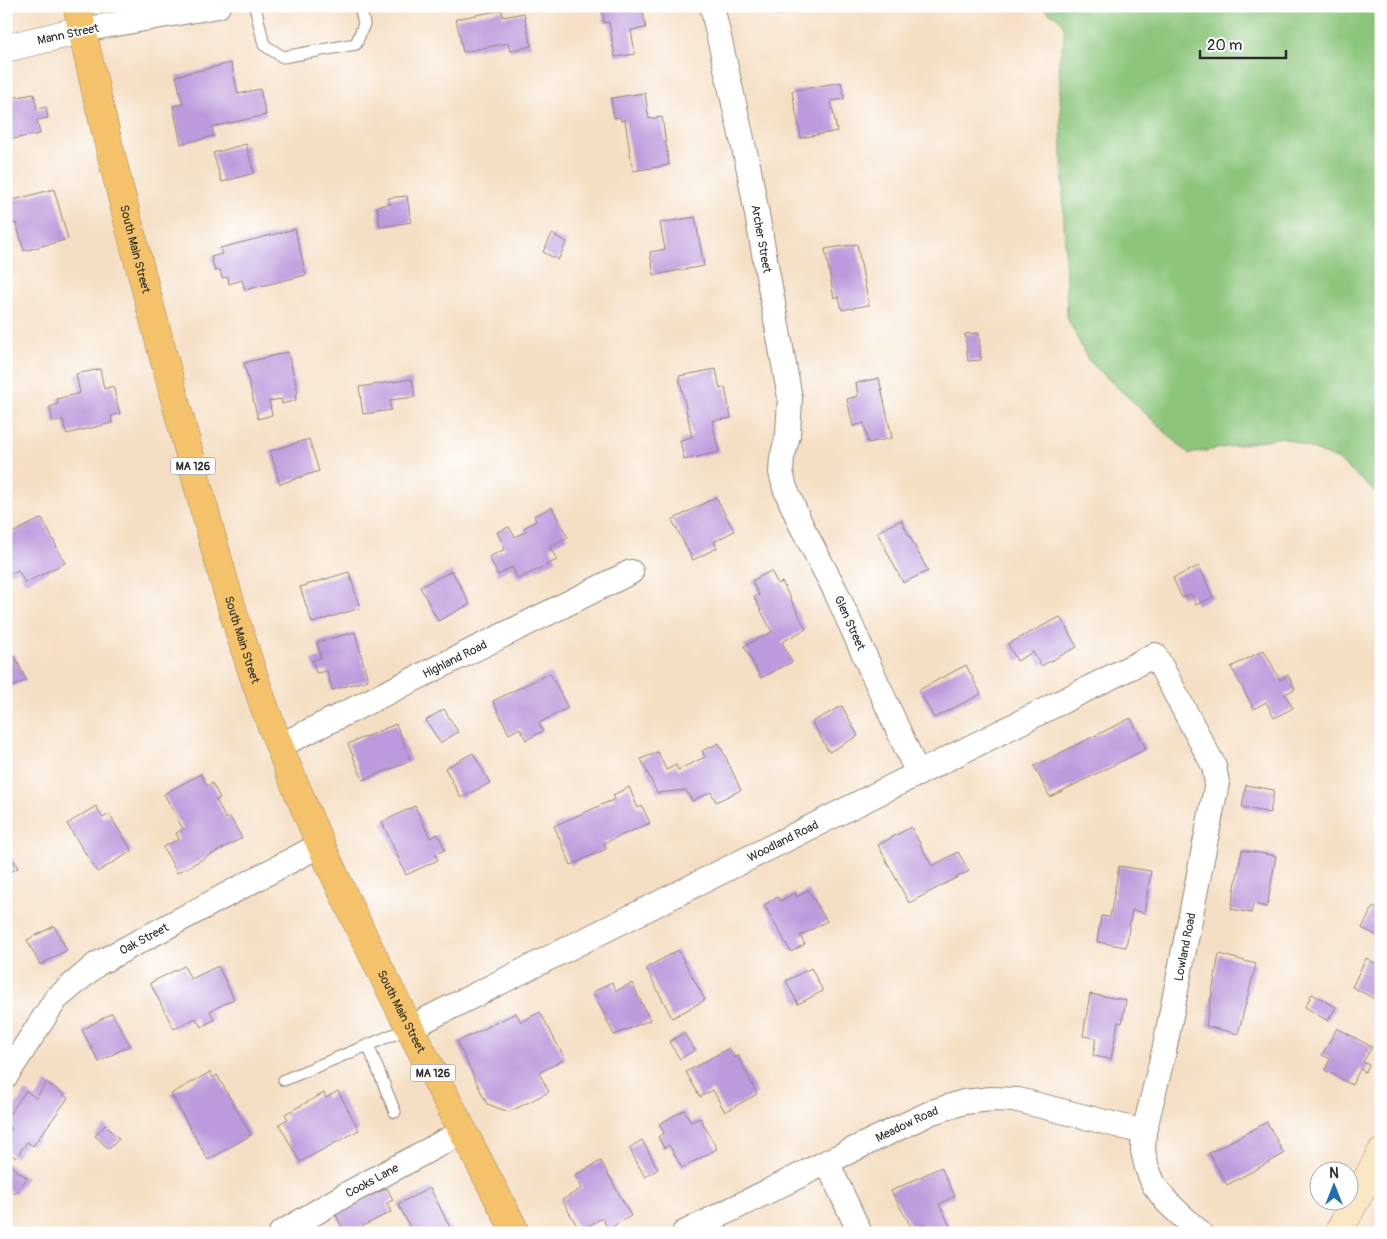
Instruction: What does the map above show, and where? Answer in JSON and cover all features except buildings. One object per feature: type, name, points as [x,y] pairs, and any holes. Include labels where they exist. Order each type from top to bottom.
[{"type":"main road","name":"South Main Street","points":[[79,18],[117,178],[195,472],[236,619],[279,746],[350,912],[516,1233]]},
{"type":"main road","points":[[1338,1233],[1381,1153]]},
{"type":"street","name":"Mann Street","points":[[6,48],[79,18],[218,6]]},
{"type":"street","name":"Archer Street","points":[[712,6],[749,170],[790,398],[788,435],[782,458],[781,472]]},
{"type":"street","name":"Glen Street","points":[[781,472],[790,504],[835,590],[918,774]]},
{"type":"street","name":"Highland Road","points":[[279,746],[631,572]]},
{"type":"street","name":"Woodland Road","points":[[410,1028],[1155,655]]},
{"type":"street","name":"Lowland Road","points":[[1155,655],[1214,766],[1217,783],[1164,1051],[1144,1132],[1143,1151],[1154,1185],[1167,1202],[1200,1233]]},
{"type":"street","name":"Oak Street","points":[[6,1076],[56,999],[97,964],[320,845]]},
{"type":"street","name":"Meadow Road","points":[[684,1233],[826,1162],[932,1112],[964,1102],[991,1098],[1018,1100],[1144,1132]]},
{"type":"street","name":"Cooks Lane","points":[[281,1233],[345,1195],[464,1131]]},
{"type":"street","points":[[826,1162],[860,1233]]},
{"type":"lane","points":[[255,6],[264,44],[283,57],[356,44],[364,24],[360,6]]},
{"type":"lane","points":[[284,1080],[410,1028]]},
{"type":"lane","points":[[368,1045],[395,1112]]},
{"type":"green space","points":[[1042,6],[1381,6],[1381,497],[1337,459],[1282,437],[1189,454],[1088,360],[1067,317],[1059,60],[1063,44],[1064,27],[1056,16],[1045,10]]}]
